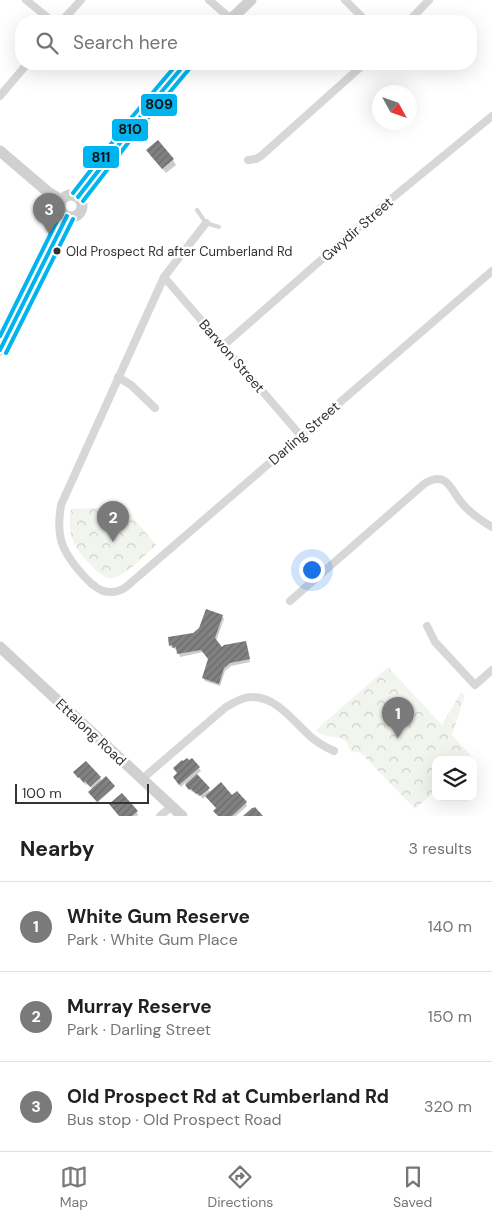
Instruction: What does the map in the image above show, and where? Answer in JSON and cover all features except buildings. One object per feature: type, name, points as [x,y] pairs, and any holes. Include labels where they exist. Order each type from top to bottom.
[{"type":"main road","points":[[235,15],[251,0]]},
{"type":"main road","points":[[78,197],[137,120],[180,70]]},
{"type":"main road","points":[[0,151],[48,192],[62,200]]},
{"type":"main road","points":[[67,195],[75,195],[82,204],[81,211],[75,216],[67,216],[61,211],[62,200],[67,195]]},
{"type":"main road","points":[[0,350],[67,216]]},
{"type":"main road","name":"Ettalong Road","points":[[0,648],[182,816]]},
{"type":"street","points":[[26,0],[45,15]]},
{"type":"street","points":[[67,15],[81,0]]},
{"type":"street","points":[[209,0],[225,15]]},
{"type":"street","points":[[345,0],[360,15]]},
{"type":"street","points":[[414,15],[428,0]]},
{"type":"street","points":[[0,96],[22,70]]},
{"type":"street","points":[[248,160],[261,156],[357,70]]},
{"type":"street","name":"Gwydir Street","points":[[224,345],[385,204],[492,116]]},
{"type":"street","name":"Darling Street","points":[[206,223],[164,277],[64,497],[60,512],[59,528],[63,548],[70,561],[99,588],[115,595],[490,276]]},
{"type":"street","name":"Barwon Street","points":[[164,277],[301,436]]},
{"type":"street","points":[[118,377],[131,385],[155,408]]},
{"type":"street","points":[[290,601],[424,484],[439,476],[473,514],[492,527]]},
{"type":"street","points":[[427,626],[435,642],[475,685],[492,670]]},
{"type":"street","points":[[142,779],[226,707],[236,701],[249,697],[264,698],[280,708],[322,746],[334,751]]},
{"type":"street","points":[[160,816],[172,806]]},
{"type":"lane","points":[[197,210],[206,223],[219,227]]},
{"type":"green space","points":[[124,507],[156,545],[123,574],[118,577],[108,578],[83,557],[74,543],[70,528],[71,509]]},
{"type":"green space","points":[[388,667],[442,725],[461,692],[465,695],[452,735],[471,756],[432,756],[432,794],[415,809],[361,753],[350,751],[348,744],[344,740],[326,736],[316,730]]},
{"type":"transit line","name":"811","points":[[73,193],[132,117],[172,70]]},
{"type":"transit line","name":"810","points":[[78,197],[137,121],[180,70]]},
{"type":"transit line","name":"809","points":[[83,201],[142,125],[188,70]]},
{"type":"transit line","name":"811","points":[[0,336],[61,213]]},
{"type":"transit line","name":"810","points":[[0,350],[67,216]]},
{"type":"transit line","name":"809","points":[[6,353],[73,219]]},
{"type":"place","name":"Old Prospect Rd at Cumberland Rd","points":[[49,234]]},
{"type":"place","name":"Old Prospect Rd after Cumberland Rd","points":[[57,251]]},
{"type":"place","name":"Murray Reserve","points":[[113,542]]},
{"type":"place","name":"White Gum Reserve","points":[[398,738]]}]
